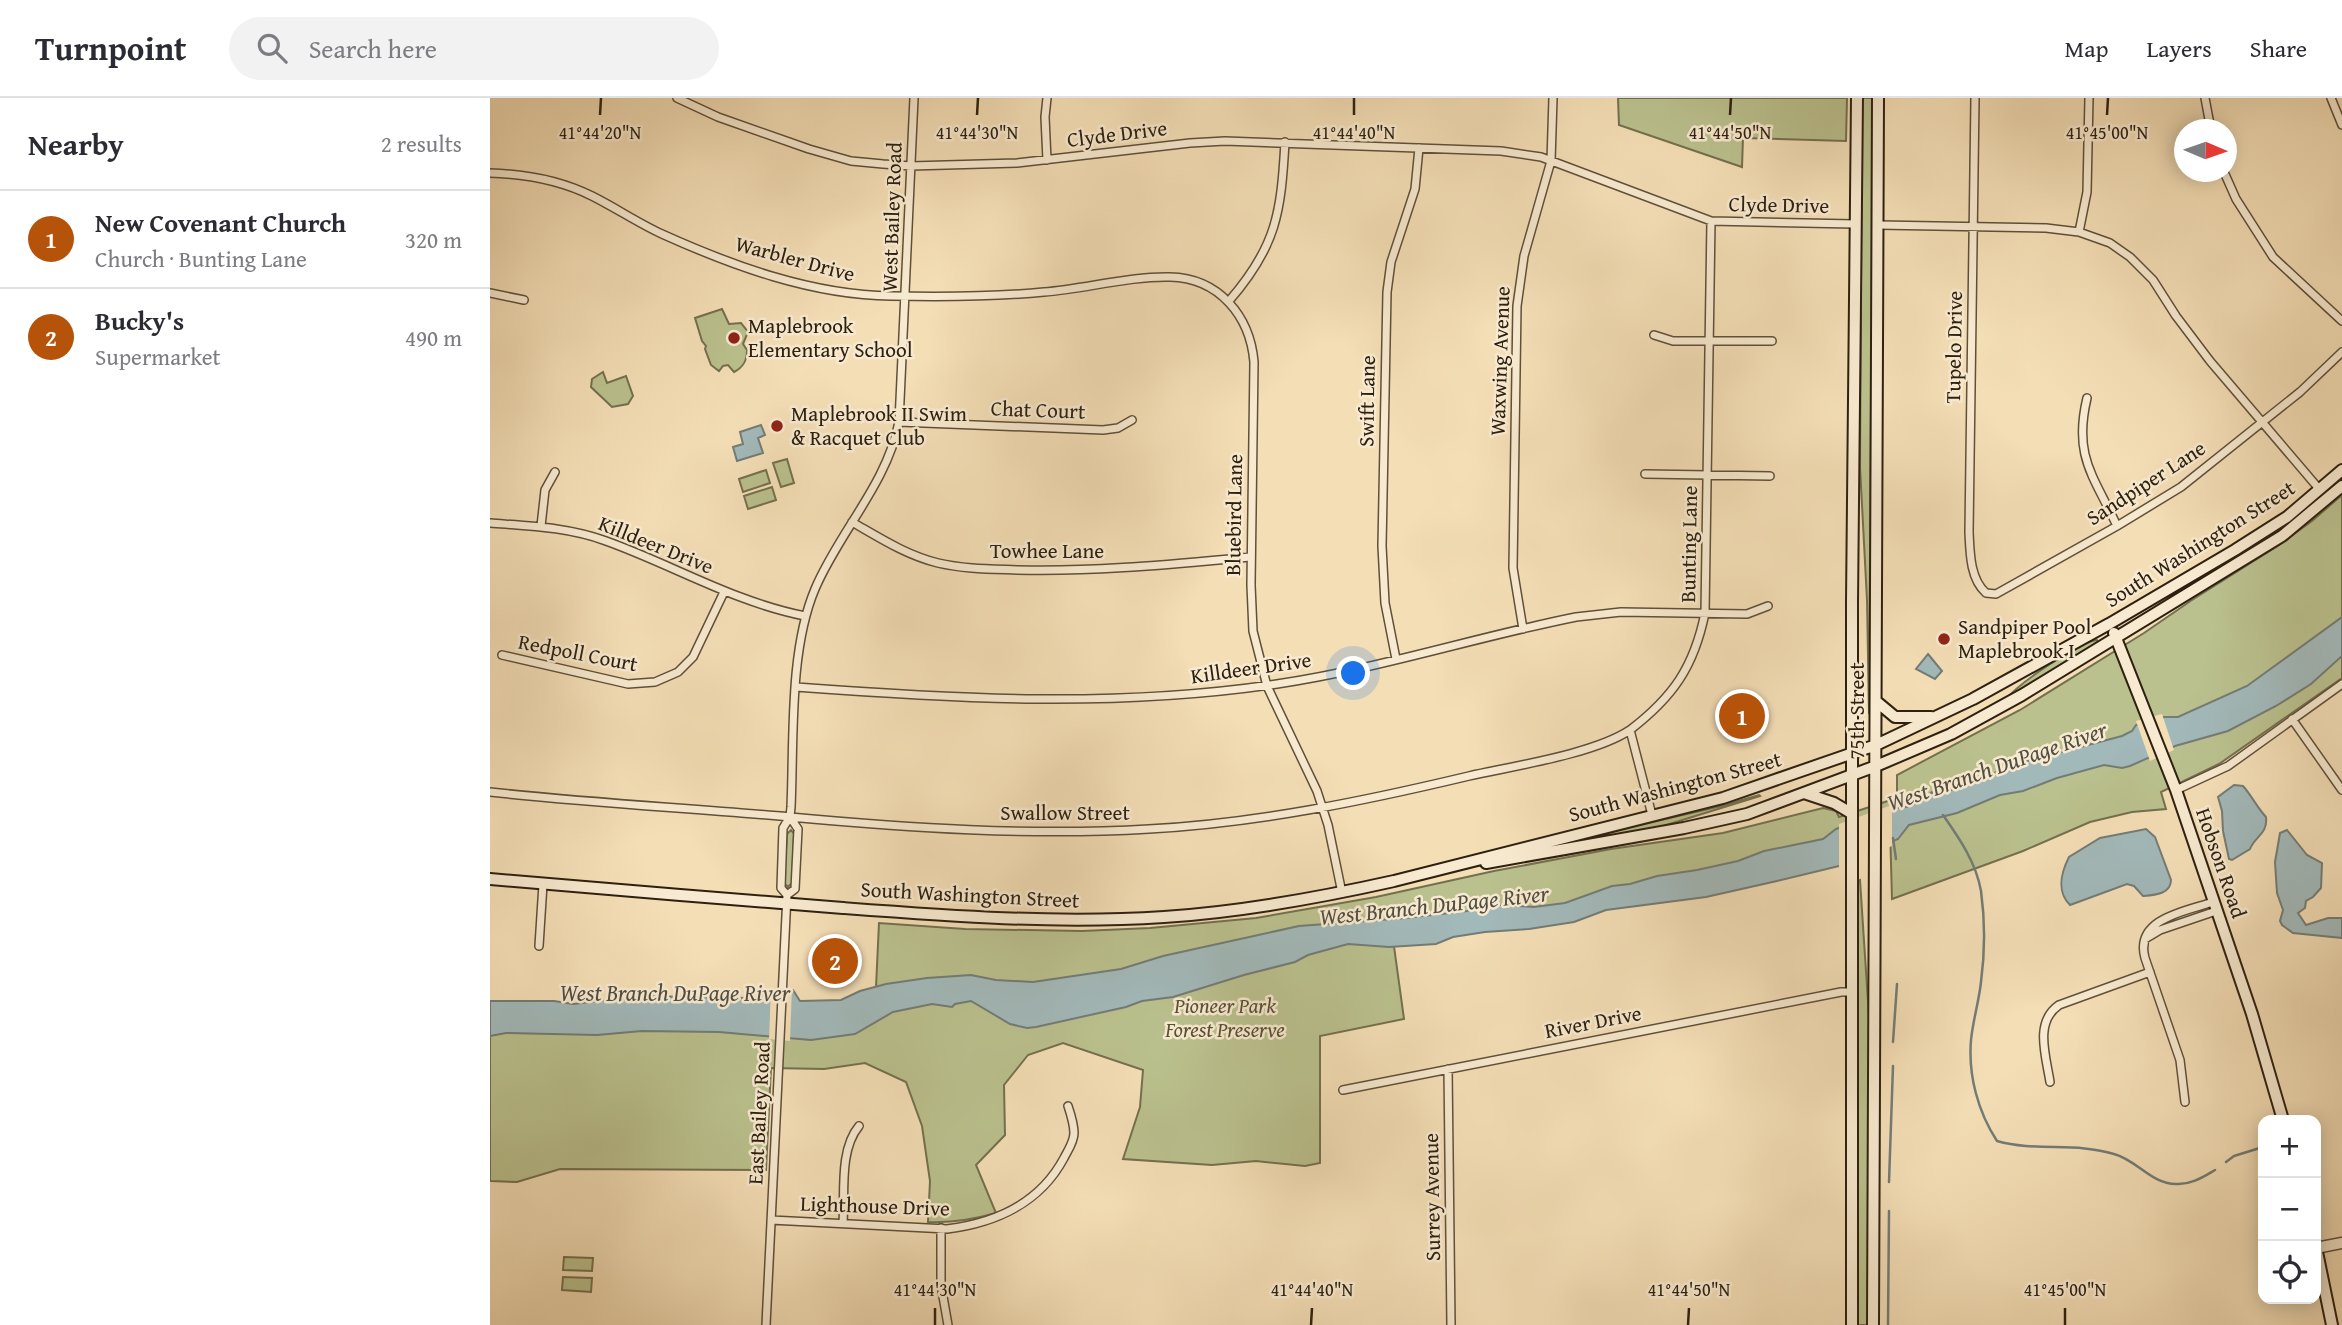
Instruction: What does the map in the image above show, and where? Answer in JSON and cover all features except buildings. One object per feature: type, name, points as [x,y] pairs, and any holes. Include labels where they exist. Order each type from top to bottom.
[{"type":"main road","name":"75th Street","points":[[1852,1325],[1851,753],[1857,98]]},
{"type":"main road","name":"75th Street","points":[[1873,1325],[1878,98]]},
{"type":"main road","name":"South Washington Street","points":[[490,880],[787,899],[972,918],[1077,920],[1201,914],[1342,893],[1653,816],[1769,784],[1876,745],[1973,699],[2109,624],[2287,517],[2342,470]]},
{"type":"main road","name":"South Washington Street","points":[[1445,869],[1525,858],[1705,824],[1763,810],[1951,734],[1988,715],[2282,536],[2342,486]]},
{"type":"main road","name":"Hobson Road","points":[[2109,624],[2176,790],[2255,1025],[2282,1115]]},
{"type":"main road","points":[[1877,702],[1895,717],[1938,717]]},
{"type":"main road","points":[[1804,793],[1834,803],[1851,813]]},
{"type":"main road","points":[[2321,1271],[2332,1325]]},
{"type":"street","name":"Clyde Drive","points":[[677,98],[719,117],[833,156],[871,163],[911,166],[1047,160],[1190,143],[1285,142],[1521,153],[1551,161],[1711,221],[1855,224]]},
{"type":"street","name":"West Bailey Road","points":[[790,817],[798,829],[795,889],[787,899],[781,886],[783,828],[790,817],[796,687],[805,616],[822,574],[888,457],[899,422],[914,98]]},
{"type":"street","points":[[1047,98],[1047,160]]},
{"type":"street","name":"Waxwing Avenue","points":[[1523,629],[1513,568],[1517,306],[1524,256],[1551,161],[1553,98]]},
{"type":"street","name":"Tupelo Drive","points":[[1975,98],[1969,532],[1972,567],[1986,593]]},
{"type":"street","points":[[2079,232],[2087,192],[2089,98]]},
{"type":"street","points":[[2205,98],[2209,119]]},
{"type":"street","points":[[2331,98],[2342,125]]},
{"type":"street","points":[[1229,301],[1256,266],[1272,235],[1281,205],[1285,142]]},
{"type":"street","name":"Swift Lane","points":[[1396,659],[1385,603],[1382,546],[1387,292],[1391,262],[1415,189],[1419,148]]},
{"type":"street","name":"Warbler Drive","points":[[490,173],[533,176],[562,184],[592,196],[662,234],[781,278],[858,294],[906,296],[1035,293],[1171,277],[1202,284],[1229,301]]},
{"type":"street","points":[[2228,182],[2236,199],[2273,257],[2342,321]]},
{"type":"street","name":"Bunting Lane","points":[[1630,730],[1666,699],[1683,676],[1696,647],[1704,613],[1711,221]]},
{"type":"street","points":[[1879,225],[2046,228],[2079,232],[2110,243],[2147,273],[2210,361],[2320,490]]},
{"type":"street","points":[[490,293],[524,300]]},
{"type":"street","name":"Bluebird Lane","points":[[1229,301],[1247,329],[1253,352],[1253,631],[1268,685],[1307,767],[1323,808],[1342,893]]},
{"type":"street","points":[[1654,335],[1673,341],[1772,341]]},
{"type":"street","name":"Sandpiper Lane","points":[[1986,593],[1996,594],[2180,487],[2300,391],[2342,352]]},
{"type":"street","points":[[2087,398],[2081,423],[2084,454],[2117,526]]},
{"type":"street","name":"Chat Court","points":[[899,422],[1104,430],[1118,428],[1132,420]]},
{"type":"street","points":[[541,526],[545,490],[555,472]]},
{"type":"street","name":"Bunting Lane","points":[[1645,474],[1770,476]]},
{"type":"street","name":"Towhee Lane","points":[[852,522],[913,555],[976,568],[1107,569],[1251,557]]},
{"type":"street","name":"Killdeer Drive","points":[[490,523],[541,526],[606,541],[724,592],[805,616]]},
{"type":"street","name":"Redpoll Court","points":[[502,656],[628,684],[655,682],[678,673],[693,657],[724,592]]},
{"type":"street","name":"Bunting Lane","points":[[1704,613],[1753,613],[1768,606]]},
{"type":"street","name":"Killdeer Drive","points":[[796,687],[986,699],[1052,701],[1147,698],[1268,685],[1611,612],[1704,613]]},
{"type":"street","points":[[2176,790],[2228,766],[2342,684]]},
{"type":"street","points":[[2292,719],[2342,790]]},
{"type":"street","points":[[1630,730],[1653,816]]},
{"type":"street","name":"Swallow Street","points":[[490,792],[994,831],[1086,831],[1210,824],[1323,808],[1579,750],[1630,730]]},
{"type":"street","points":[[539,946],[543,884]]},
{"type":"street","name":"East Bailey Road","points":[[766,1325],[787,899]]},
{"type":"street","points":[[2185,1102],[2180,1060],[2143,951],[2149,930],[2158,921],[2215,906]]},
{"type":"street","points":[[2050,1082],[2043,1033],[2044,1020],[2050,1011],[2059,1005],[2150,972]]},
{"type":"street","name":"River Drive","points":[[1343,1090],[1851,992]]},
{"type":"street","name":"Surrey Avenue","points":[[1448,1069],[1451,1325]]},
{"type":"street","name":"Lighthouse Drive","points":[[771,1220],[941,1228],[973,1225],[994,1219],[1016,1208],[1044,1186],[1061,1164],[1073,1138],[1068,1106]]},
{"type":"street","points":[[843,1223],[848,1150],[853,1134],[859,1126]]},
{"type":"street","points":[[941,1228],[941,1285],[948,1325]]},
{"type":"street","points":[[2321,1246],[2342,1243]]},
{"type":"green space","points":[[1618,98],[1847,98],[1846,141],[1743,138],[1742,167],[1619,125]]},
{"type":"green space","points":[[1862,98],[1873,98],[1869,714],[1867,600],[1860,467]]},
{"type":"green space","points":[[722,309],[729,324],[741,323],[748,332],[743,344],[747,350],[746,360],[734,372],[728,365],[719,371],[711,365],[695,318]]},
{"type":"green space","points":[[603,372],[607,383],[626,376],[633,396],[628,404],[612,407],[591,387],[592,379]]},
{"type":"green space","points":[[787,459],[794,483],[781,487],[773,463]]},
{"type":"green space","points":[[766,470],[770,483],[743,492],[739,479]]},
{"type":"green space","points":[[772,487],[776,500],[748,509],[744,496]]},
{"type":"green space","name":"Pioneer Park Forest Preserve","points":[[2342,495],[2342,678],[2219,764],[2161,792],[2166,809],[2132,812],[2090,822],[2023,851],[1892,899],[1890,827],[1570,913],[1392,932],[1404,1019],[1320,1036],[1320,1163],[1305,1166],[1256,1161],[1212,1165],[1123,1159],[1140,1107],[1143,1070],[1063,1043],[1028,1055],[1004,1085],[1005,1135],[976,1165],[996,1213],[979,1218],[928,1222],[930,1181],[922,1126],[906,1082],[865,1063],[824,1069],[771,1068],[766,1170],[560,1169],[517,1182],[490,1181],[490,1017],[852,1018],[876,987],[879,923],[965,929],[1082,931],[1256,918],[1376,897],[1611,849],[1723,833],[1823,808],[1836,811],[1839,817],[1897,798],[1897,775],[2020,710],[2144,633],[2276,547]]},
{"type":"green space","points":[[2097,640],[2098,643],[2007,698],[2049,664],[2076,648]]},
{"type":"green space","points":[[1759,795],[1647,831],[1558,847],[1557,844],[1717,807]]},
{"type":"green space","points":[[791,830],[794,834],[792,883],[788,887],[784,883],[787,834]]},
{"type":"green space","points":[[1860,880],[1869,1017],[1868,1325],[1857,1325]]},
{"type":"green space","points":[[564,1257],[593,1258],[592,1271],[563,1270]]},
{"type":"green space","points":[[563,1277],[592,1278],[591,1292],[562,1290]]},
{"type":"water","points":[[761,425],[765,435],[758,438],[763,453],[737,461],[733,447],[743,444],[740,432]]},
{"type":"water","points":[[2342,617],[2342,656],[2311,684],[2228,731],[2175,746],[2130,766],[2122,768],[2104,765],[2023,791],[2000,795],[1957,813],[1909,825],[1898,839],[1839,866],[1777,881],[1706,897],[1606,910],[1574,922],[1453,937],[1436,944],[1389,947],[1348,944],[1173,997],[1142,1001],[1036,1027],[1010,1024],[971,1001],[952,1007],[932,1004],[893,1012],[855,1034],[811,1040],[719,1032],[642,1031],[597,1035],[506,1033],[490,1036],[490,1001],[554,1001],[573,1004],[640,996],[750,998],[772,991],[793,990],[800,1001],[841,1000],[860,991],[886,984],[927,978],[971,975],[996,980],[1033,982],[1121,969],[1163,956],[1299,926],[1406,918],[1467,911],[1492,904],[1534,907],[1565,903],[1612,886],[1738,861],[1764,851],[1823,839],[1836,829],[1896,807],[1911,806],[1932,792],[1936,796],[2020,763],[2122,736],[2132,731],[2136,725],[2164,717],[2178,717],[2247,686]]},
{"type":"water","points":[[1928,654],[1942,671],[1935,679],[1916,669]]},
{"type":"water","points":[[2234,785],[2243,786],[2266,817],[2266,823],[2250,849],[2232,860],[2229,859],[2218,797]]},
{"type":"water","points":[[2146,829],[2155,837],[2171,880],[2165,891],[2143,896],[2134,886],[2127,884],[2070,905],[2061,888],[2069,857],[2100,838]]},
{"type":"water","points":[[2287,830],[2307,855],[2322,863],[2321,888],[2306,901],[2305,908],[2298,913],[2306,925],[2328,918],[2342,918],[2342,938],[2293,933],[2282,925],[2280,921],[2283,910],[2277,893],[2275,862],[2280,833]]},
{"type":"pier","points":[[2162,714],[2174,750],[2150,761],[2136,721]]},
{"type":"pier","points":[[1892,805],[1892,846],[1839,869],[1839,824]]},
{"type":"pier","points":[[771,987],[792,987],[790,1041],[769,1039]]},
{"type":"waterway","points":[[1943,815],[1971,860],[1981,891],[1983,959],[1970,1053],[1976,1093],[1984,1118],[1997,1141],[2026,1146],[2100,1150],[2122,1157],[2167,1183],[2187,1183],[2215,1170]]},
{"type":"waterway","points":[[1893,838],[1896,859]]},
{"type":"waterway","points":[[1893,1042],[1897,984]]},
{"type":"waterway","points":[[1889,1182],[1893,1066]]},
{"type":"waterway","points":[[2226,1162],[2234,1156],[2258,1149]]},
{"type":"waterway","points":[[1888,1325],[1889,1211]]},
{"type":"place","name":"Maplebrook Elementary School","points":[[734,338]]},
{"type":"place","name":"Maplebrook II Swim & Racquet Club","points":[[777,426]]},
{"type":"place","name":"Sandpiper Pool Maplebrook I","points":[[1944,639]]},
{"type":"place","name":"New Covenant Church","points":[[1742,716]]},
{"type":"place","name":"Bucky's","points":[[835,961]]},
{"type":"water label","name":"West Branch DuPage River","points":[[1997,766]]},
{"type":"water label","name":"West Branch DuPage River","points":[[1434,905]]},
{"type":"water label","name":"West Branch DuPage River","points":[[675,993]]}]
